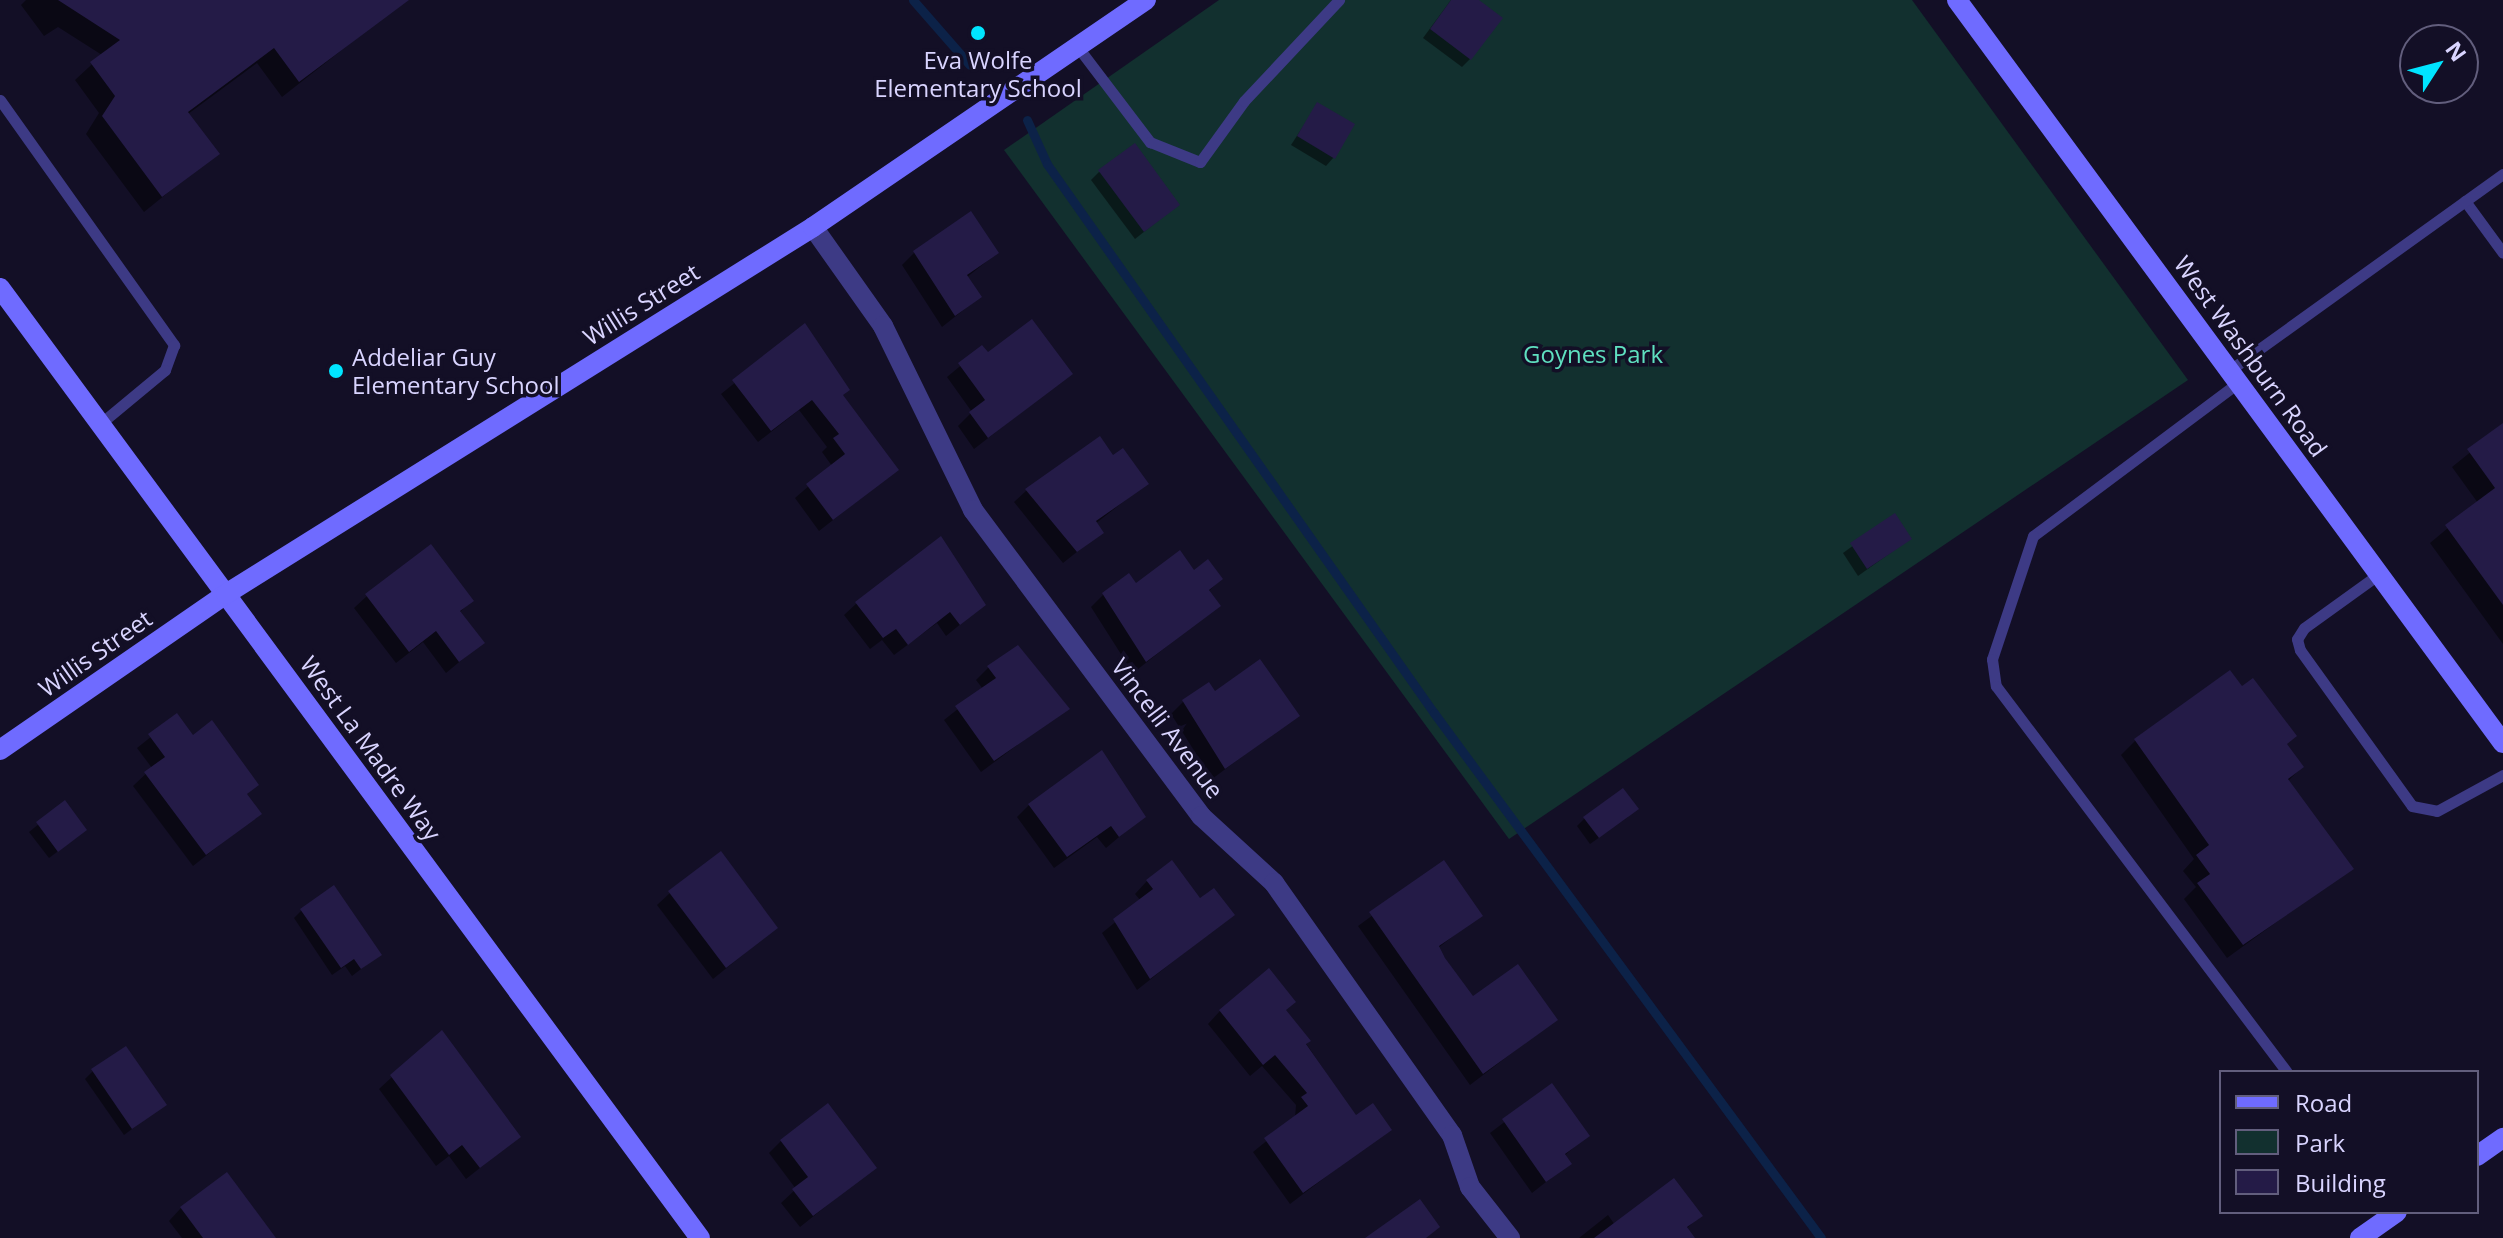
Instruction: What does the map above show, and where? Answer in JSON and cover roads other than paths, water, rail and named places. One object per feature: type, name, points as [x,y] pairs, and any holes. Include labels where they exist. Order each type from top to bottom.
[{"type":"street","name":"Willis Street","points":[[0,750],[226,594],[813,227],[1146,0]]},
{"type":"street","name":"West Washburn Road","points":[[1957,0],[2503,743]]},
{"type":"street","name":"Vincelli Avenue","points":[[813,227],[883,326],[973,510],[1201,816],[1274,883],[1452,1135],[1470,1187],[1510,1238]]},
{"type":"street","name":"West La Madre Way","points":[[0,288],[700,1238]]},
{"type":"street","points":[[2479,1155],[2503,1138]]},
{"type":"street","points":[[2360,1238],[2393,1214]]},
{"type":"lane","points":[[1077,46],[1150,142],[1200,162],[1244,101],[1339,0]]},
{"type":"lane","points":[[0,100],[174,345],[165,370],[100,424]]},
{"type":"lane","points":[[2285,1070],[1996,686],[1992,659],[2033,536],[2234,376],[2503,174]]},
{"type":"lane","points":[[2465,201],[2503,253]]},
{"type":"lane","points":[[2379,574],[2304,628],[2297,639],[2300,650],[2412,806],[2437,811],[2503,775]]},
{"type":"waterway","points":[[913,0],[970,65]]},
{"type":"waterway","points":[[1027,120],[1047,164],[1434,713],[1821,1238]]},
{"type":"place","name":"Eva Wolfe Elementary School","points":[[978,33]]},
{"type":"place","name":"Addeliar Guy Elementary School","points":[[336,371]]},
{"type":"park label","name":"Goynes Park","points":[[1593,354]]}]
